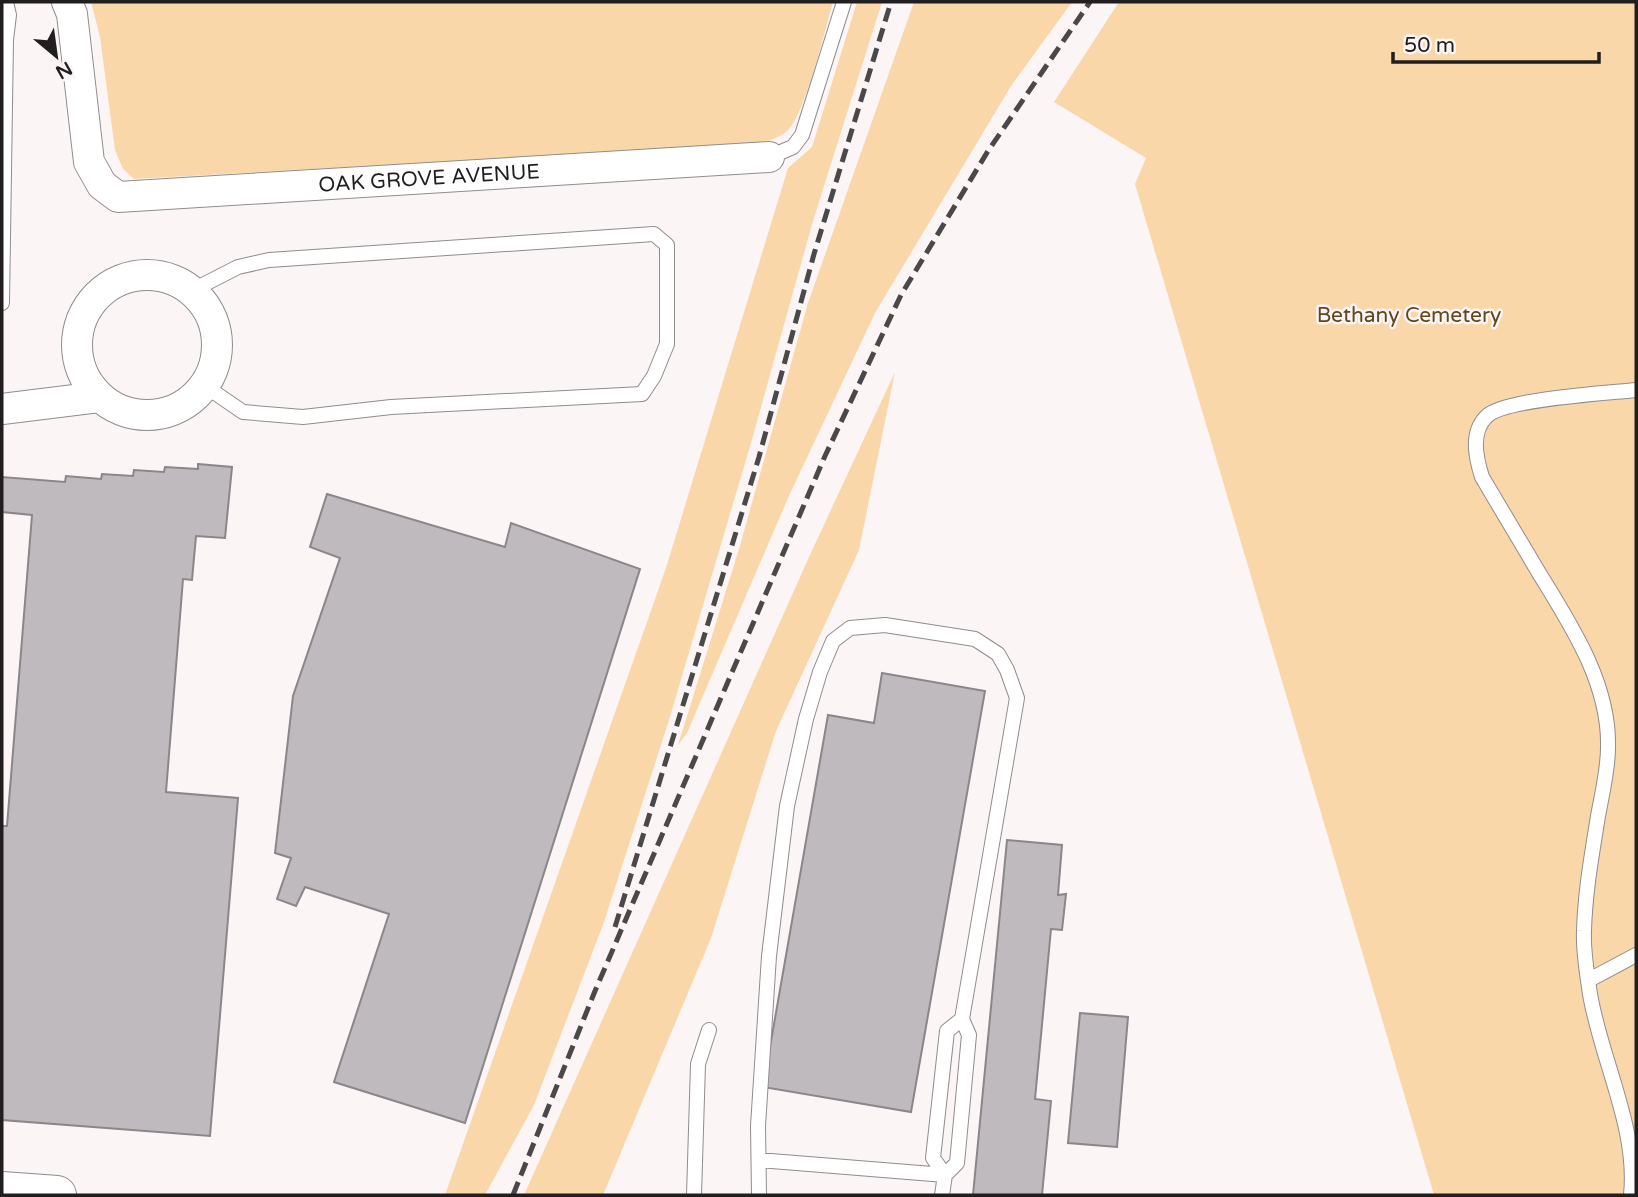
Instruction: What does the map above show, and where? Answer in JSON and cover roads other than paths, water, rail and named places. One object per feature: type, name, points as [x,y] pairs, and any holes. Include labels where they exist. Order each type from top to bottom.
[{"type":"main road","points":[[2,1191],[57,1195]]},
{"type":"street","name":"OAK GROVE AVENUE","points":[[67,2],[72,13],[89,162],[102,185],[118,197],[769,158]]},
{"type":"street","points":[[137,275],[159,276],[181,283],[200,298],[212,318],[218,341],[215,364],[205,386],[188,403],[166,413],[142,415],[119,410],[99,397],[85,379],[78,358],[78,335],[84,314],[97,296],[115,283],[137,275]]},
{"type":"street","points":[[2,409],[99,397]]},
{"type":"lane","points":[[2,303],[6,40],[9,15],[6,2]]},
{"type":"lane","name":"OAK GROVE AVENUE","points":[[769,158],[793,147],[802,135],[844,2]]},
{"type":"lane","points":[[191,291],[238,267],[270,260],[654,234],[667,245],[667,344],[654,376],[642,394],[391,407],[303,417],[243,412],[205,386]]},
{"type":"lane","points":[[1631,1195],[1634,1177],[1629,1142],[1621,1104],[1603,1050],[1589,980],[1584,934],[1588,881],[1609,749],[1607,715],[1572,627],[1482,477],[1475,453],[1478,430],[1487,415],[1501,408],[1636,390]]},
{"type":"lane","points":[[759,1195],[758,1126],[769,956],[787,806],[806,719],[820,672],[833,641],[850,628],[885,625],[975,639],[998,654],[1017,698],[961,1019],[969,1035],[957,1163],[945,1175],[942,1195]]},
{"type":"lane","points":[[1589,980],[1636,955]]},
{"type":"lane","points":[[945,1175],[933,1158],[947,1031],[961,1019]]},
{"type":"lane","points":[[694,1195],[698,1064],[709,1030]]},
{"type":"lane","points":[[759,1160],[945,1175]]},
{"type":"railway","points":[[615,927],[759,457],[814,254],[891,2]]},
{"type":"railway","points":[[513,1195],[595,991],[825,456],[901,295],[988,151],[1090,2]]},
{"type":"park label","name":"Bethany Cemetery","points":[[1409,315]]}]
